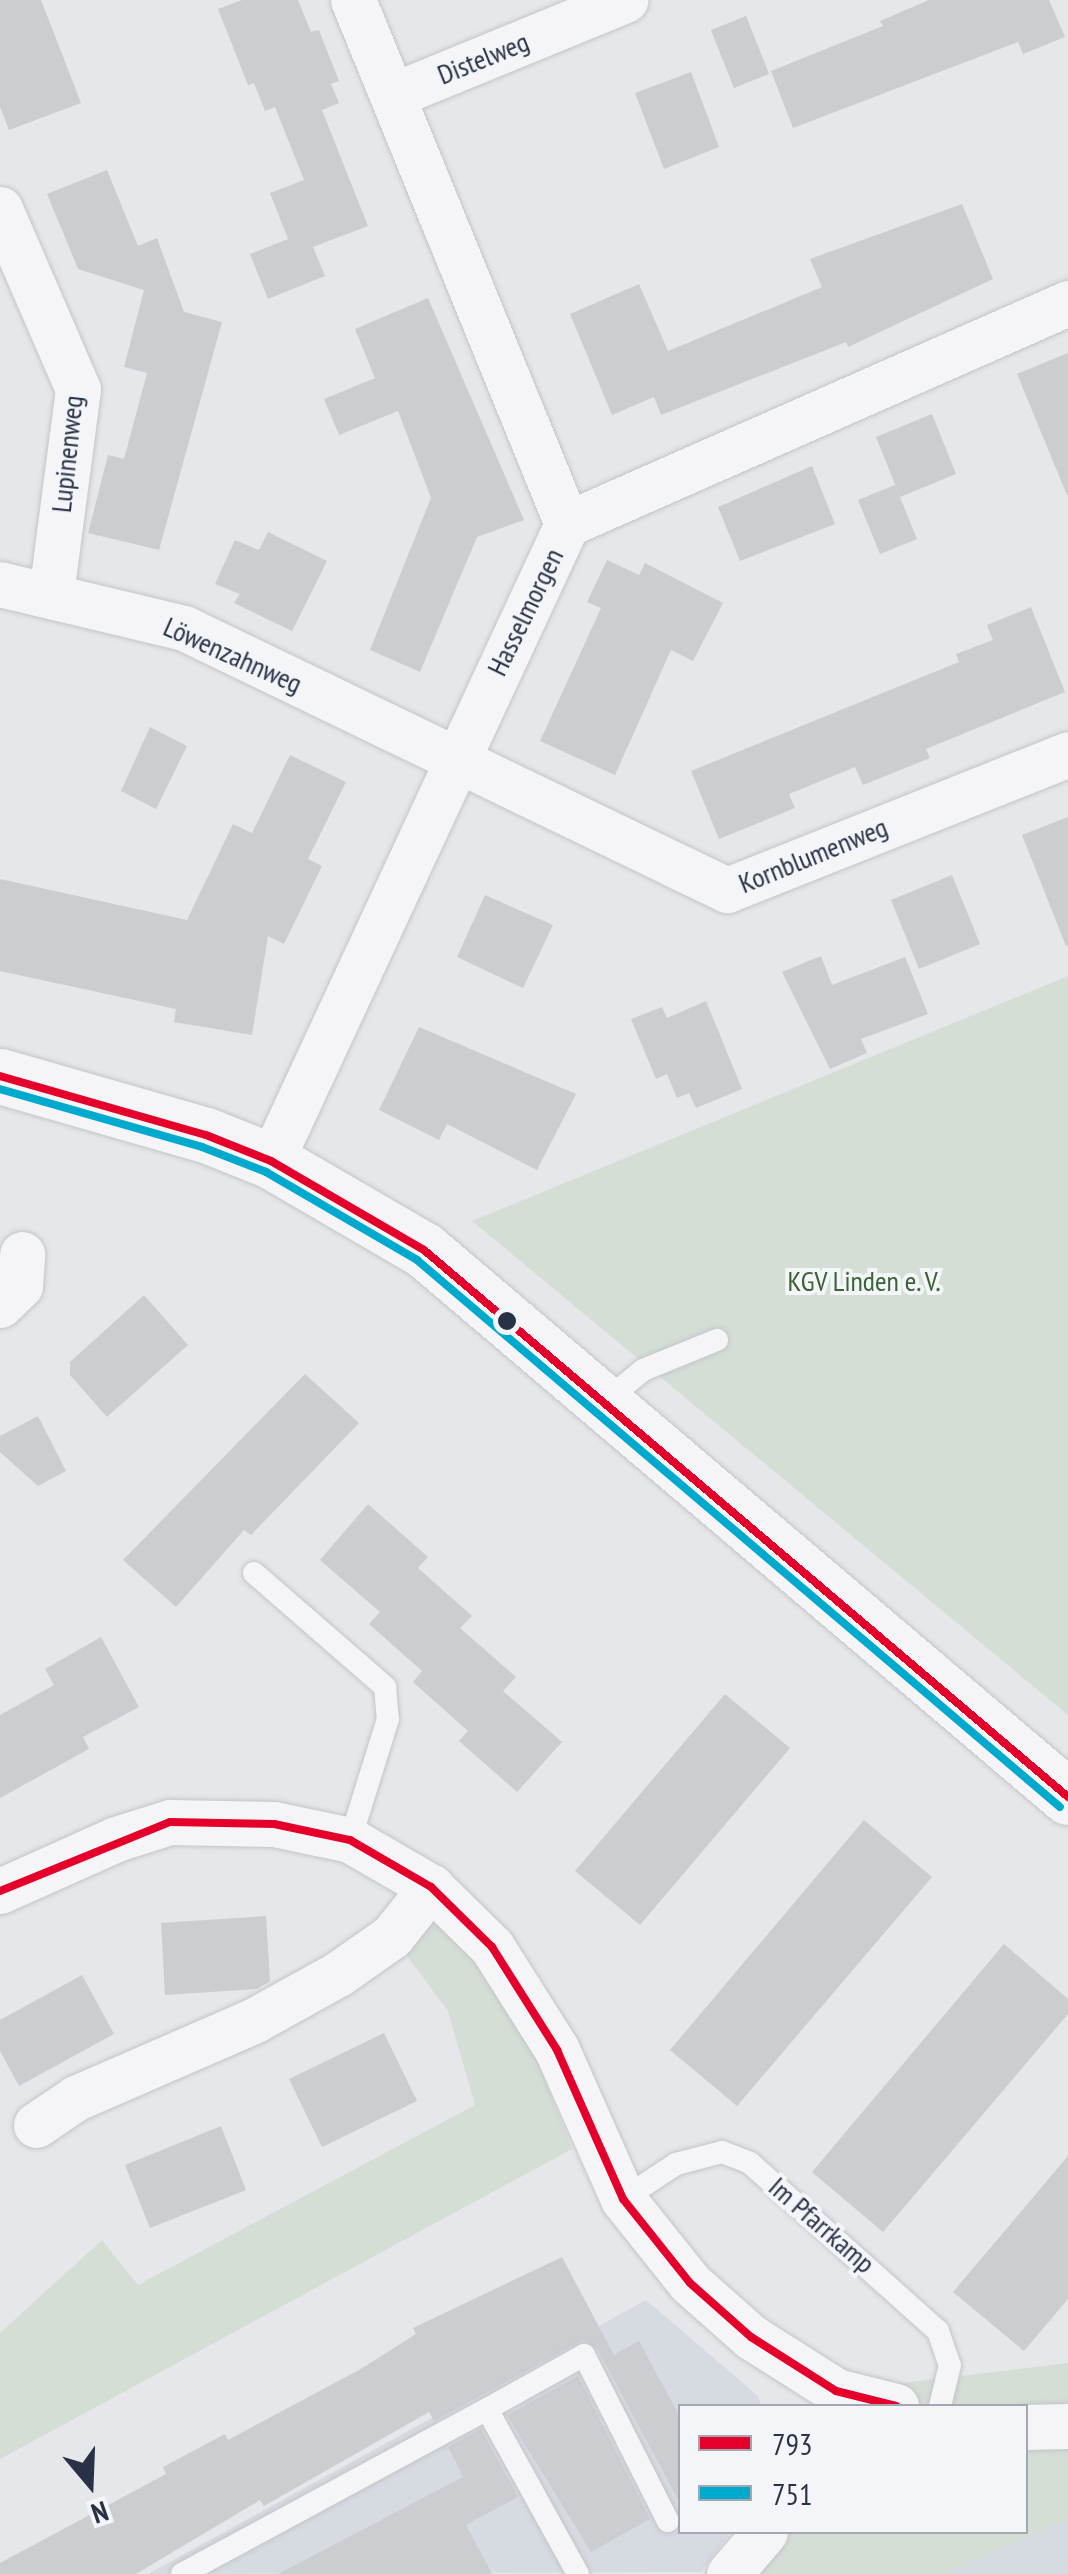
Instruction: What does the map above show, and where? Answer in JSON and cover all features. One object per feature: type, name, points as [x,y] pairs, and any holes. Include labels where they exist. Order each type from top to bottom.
[{"type":"street","name":"Hasselmorgen","points":[[271,1161],[454,758],[568,524],[396,94],[353,0]]},
{"type":"street","name":"Distelweg","points":[[396,94],[625,0]]},
{"type":"street","name":"Lupinenweg","points":[[0,209],[78,389],[51,595]]},
{"type":"street","points":[[568,524],[1068,302]]},
{"type":"street","name":"Löwenzahnweg","points":[[0,584],[184,628],[454,758]]},
{"type":"street","name":"Kornblumenweg","points":[[454,758],[727,890],[1068,754]]},
{"type":"street","points":[[0,1076],[191,1130],[271,1161],[424,1250],[1068,1797]]},
{"type":"street","points":[[0,1306],[20,1286],[22,1254]]},
{"type":"street","points":[[0,1891],[116,1839],[170,1822],[274,1824],[350,1840],[432,1887],[492,1947],[524,1990],[623,2199],[690,2283],[751,2337],[832,2399],[878,2404]]},
{"type":"street","points":[[36,2125],[76,2098],[255,2020],[338,1974],[392,1936],[432,1887]]},
{"type":"street","points":[[1028,2427],[1068,2426]]},
{"type":"street","points":[[729,2574],[763,2534]]},
{"type":"lane","points":[[602,1404],[643,1370],[716,1340]]},
{"type":"lane","points":[[254,1573],[384,1687],[388,1719],[350,1840]]},
{"type":"lane","name":"Im Pfarrkamp","points":[[623,2199],[676,2164],[722,2152],[750,2163],[938,2330],[950,2365],[940,2404]]},
{"type":"lane","points":[[182,2574],[584,2355],[668,2521]]},
{"type":"lane","points":[[487,2408],[578,2574]]},
{"type":"shaded area","points":[[646,2300],[758,2396],[760,2404],[678,2404],[678,2534],[730,2534],[701,2572],[148,2574]]},
{"type":"shaded area","points":[[1068,2519],[1068,2574],[943,2574],[1010,2543]]},
{"type":"green space","name":"KGV Linden e. V.","points":[[1068,976],[1068,1715],[472,1221]]},
{"type":"green space","points":[[431,1887],[527,2034],[572,2149],[0,2459],[0,2333],[102,2240],[138,2285],[475,2105],[448,2011],[392,1936]]},
{"type":"green space","points":[[1068,2363],[1068,2519],[943,2574],[729,2574],[762,2534],[1028,2534],[1028,2404],[830,2404],[836,2391]]},
{"type":"building","points":[[0,0],[41,0],[81,103],[9,130],[0,107]]},
{"type":"building","points":[[242,0],[298,0],[311,32],[319,30],[339,81],[331,84],[339,103],[322,110],[368,226],[313,247],[325,276],[268,299],[250,254],[288,239],[270,193],[304,180],[275,107],[265,111],[254,83],[248,85],[218,9]]},
{"type":"building","points":[[929,0],[1049,0],[1065,37],[1023,54],[1018,42],[793,128],[771,71],[883,26],[880,21]]},
{"type":"building","points":[[746,16],[769,74],[734,88],[711,30]]},
{"type":"building","points":[[691,72],[719,147],[664,169],[635,93]]},
{"type":"building","points":[[107,170],[138,246],[157,238],[184,312],[222,322],[159,550],[88,533],[108,455],[124,459],[147,373],[124,367],[144,290],[78,269],[47,194]]},
{"type":"building","points":[[962,204],[993,279],[848,347],[846,342],[661,415],[654,397],[612,415],[570,314],[639,284],[668,351],[822,287],[810,259]]},
{"type":"building","points":[[428,298],[524,520],[477,537],[420,672],[370,650],[431,498],[398,411],[339,435],[324,399],[375,378],[355,329]]},
{"type":"building","points":[[1068,353],[1068,495],[1067,495],[1017,374]]},
{"type":"building","points":[[932,414],[956,474],[900,497],[876,437]]},
{"type":"building","points":[[812,466],[835,524],[740,561],[718,507]]},
{"type":"building","points":[[895,485],[917,539],[880,554],[858,500]]},
{"type":"building","points":[[268,532],[327,561],[292,631],[234,603],[240,594],[215,584],[235,540],[259,550]]},
{"type":"building","points":[[607,560],[639,575],[645,563],[723,603],[693,661],[671,650],[615,775],[540,741],[601,608],[587,602]]},
{"type":"building","points":[[1031,607],[1065,692],[926,749],[930,758],[863,785],[855,767],[789,794],[795,808],[719,839],[691,771],[959,662],[956,654],[993,640],[987,625]]},
{"type":"building","points":[[150,727],[187,746],[156,809],[121,791]]},
{"type":"building","points":[[290,755],[346,782],[308,859],[322,866],[284,944],[268,936],[252,1035],[174,1022],[176,1009],[0,971],[0,879],[187,920],[233,824],[252,833]]},
{"type":"building","points":[[1068,817],[1068,945],[1066,946],[1022,835]]},
{"type":"building","points":[[952,875],[980,944],[919,969],[891,900]]},
{"type":"building","points":[[485,895],[553,925],[523,988],[457,957]]},
{"type":"building","points":[[821,956],[832,985],[905,957],[928,1014],[861,1039],[867,1053],[830,1069],[782,972]]},
{"type":"building","points":[[706,1001],[742,1089],[696,1108],[689,1093],[677,1098],[667,1074],[656,1079],[631,1019],[662,1007],[667,1018]]},
{"type":"building","points":[[419,1027],[576,1094],[537,1170],[447,1124],[439,1140],[379,1110]]},
{"type":"building","points":[[144,1295],[188,1345],[107,1417],[70,1375],[70,1362]]},
{"type":"building","points":[[305,1374],[359,1423],[251,1535],[244,1530],[176,1607],[123,1560]]},
{"type":"building","points":[[38,1416],[66,1471],[38,1486],[0,1452],[0,1436]]},
{"type":"building","points":[[368,1504],[428,1557],[418,1568],[472,1616],[460,1628],[516,1677],[503,1691],[562,1742],[517,1792],[459,1741],[468,1731],[413,1682],[422,1671],[369,1624],[380,1612],[320,1560]]},
{"type":"building","points":[[101,1637],[139,1707],[83,1737],[89,1749],[0,1798],[0,1715],[54,1685],[45,1669]]},
{"type":"building","points":[[725,1694],[790,1748],[640,1925],[575,1871]]},
{"type":"building","points":[[864,1820],[932,1877],[737,2106],[670,2050]]},
{"type":"building","points":[[266,1916],[270,1981],[257,1989],[165,1995],[161,1923]]},
{"type":"building","points":[[1004,1944],[1068,1999],[1068,2014],[883,2232],[812,2172]]},
{"type":"building","points":[[82,1975],[114,2034],[19,2086],[0,2051],[0,2020]]},
{"type":"building","points":[[384,2033],[417,2101],[322,2147],[289,2079]]},
{"type":"building","points":[[221,2126],[246,2190],[150,2228],[125,2165]]},
{"type":"building","points":[[1068,2156],[1068,2299],[1024,2351],[953,2292]]},
{"type":"building","points":[[562,2257],[614,2355],[639,2341],[678,2413],[678,2499],[597,2348],[583,2340],[434,2421],[429,2412],[264,2506],[260,2500],[136,2574],[0,2574],[0,2563],[166,2474],[163,2467],[225,2434],[228,2440],[359,2370],[416,2334],[413,2328]]},
{"type":"building","points":[[578,2376],[650,2519],[591,2552],[507,2415]]},
{"type":"building","points":[[481,2429],[518,2497],[466,2525],[492,2574],[278,2574],[463,2477],[448,2447]]},
{"type":"transit line","name":"793","points":[[0,1076],[206,1135],[271,1161],[424,1250],[1068,1797]]},
{"type":"transit line","name":"751","points":[[0,1089],[202,1147],[266,1172],[417,1260],[1060,1807]]},
{"type":"transit line","name":"793","points":[[0,1891],[170,1822],[274,1824],[350,1840],[431,1887],[492,1947],[557,2050],[623,2199],[690,2283],[751,2337],[836,2391],[888,2404]]}]
